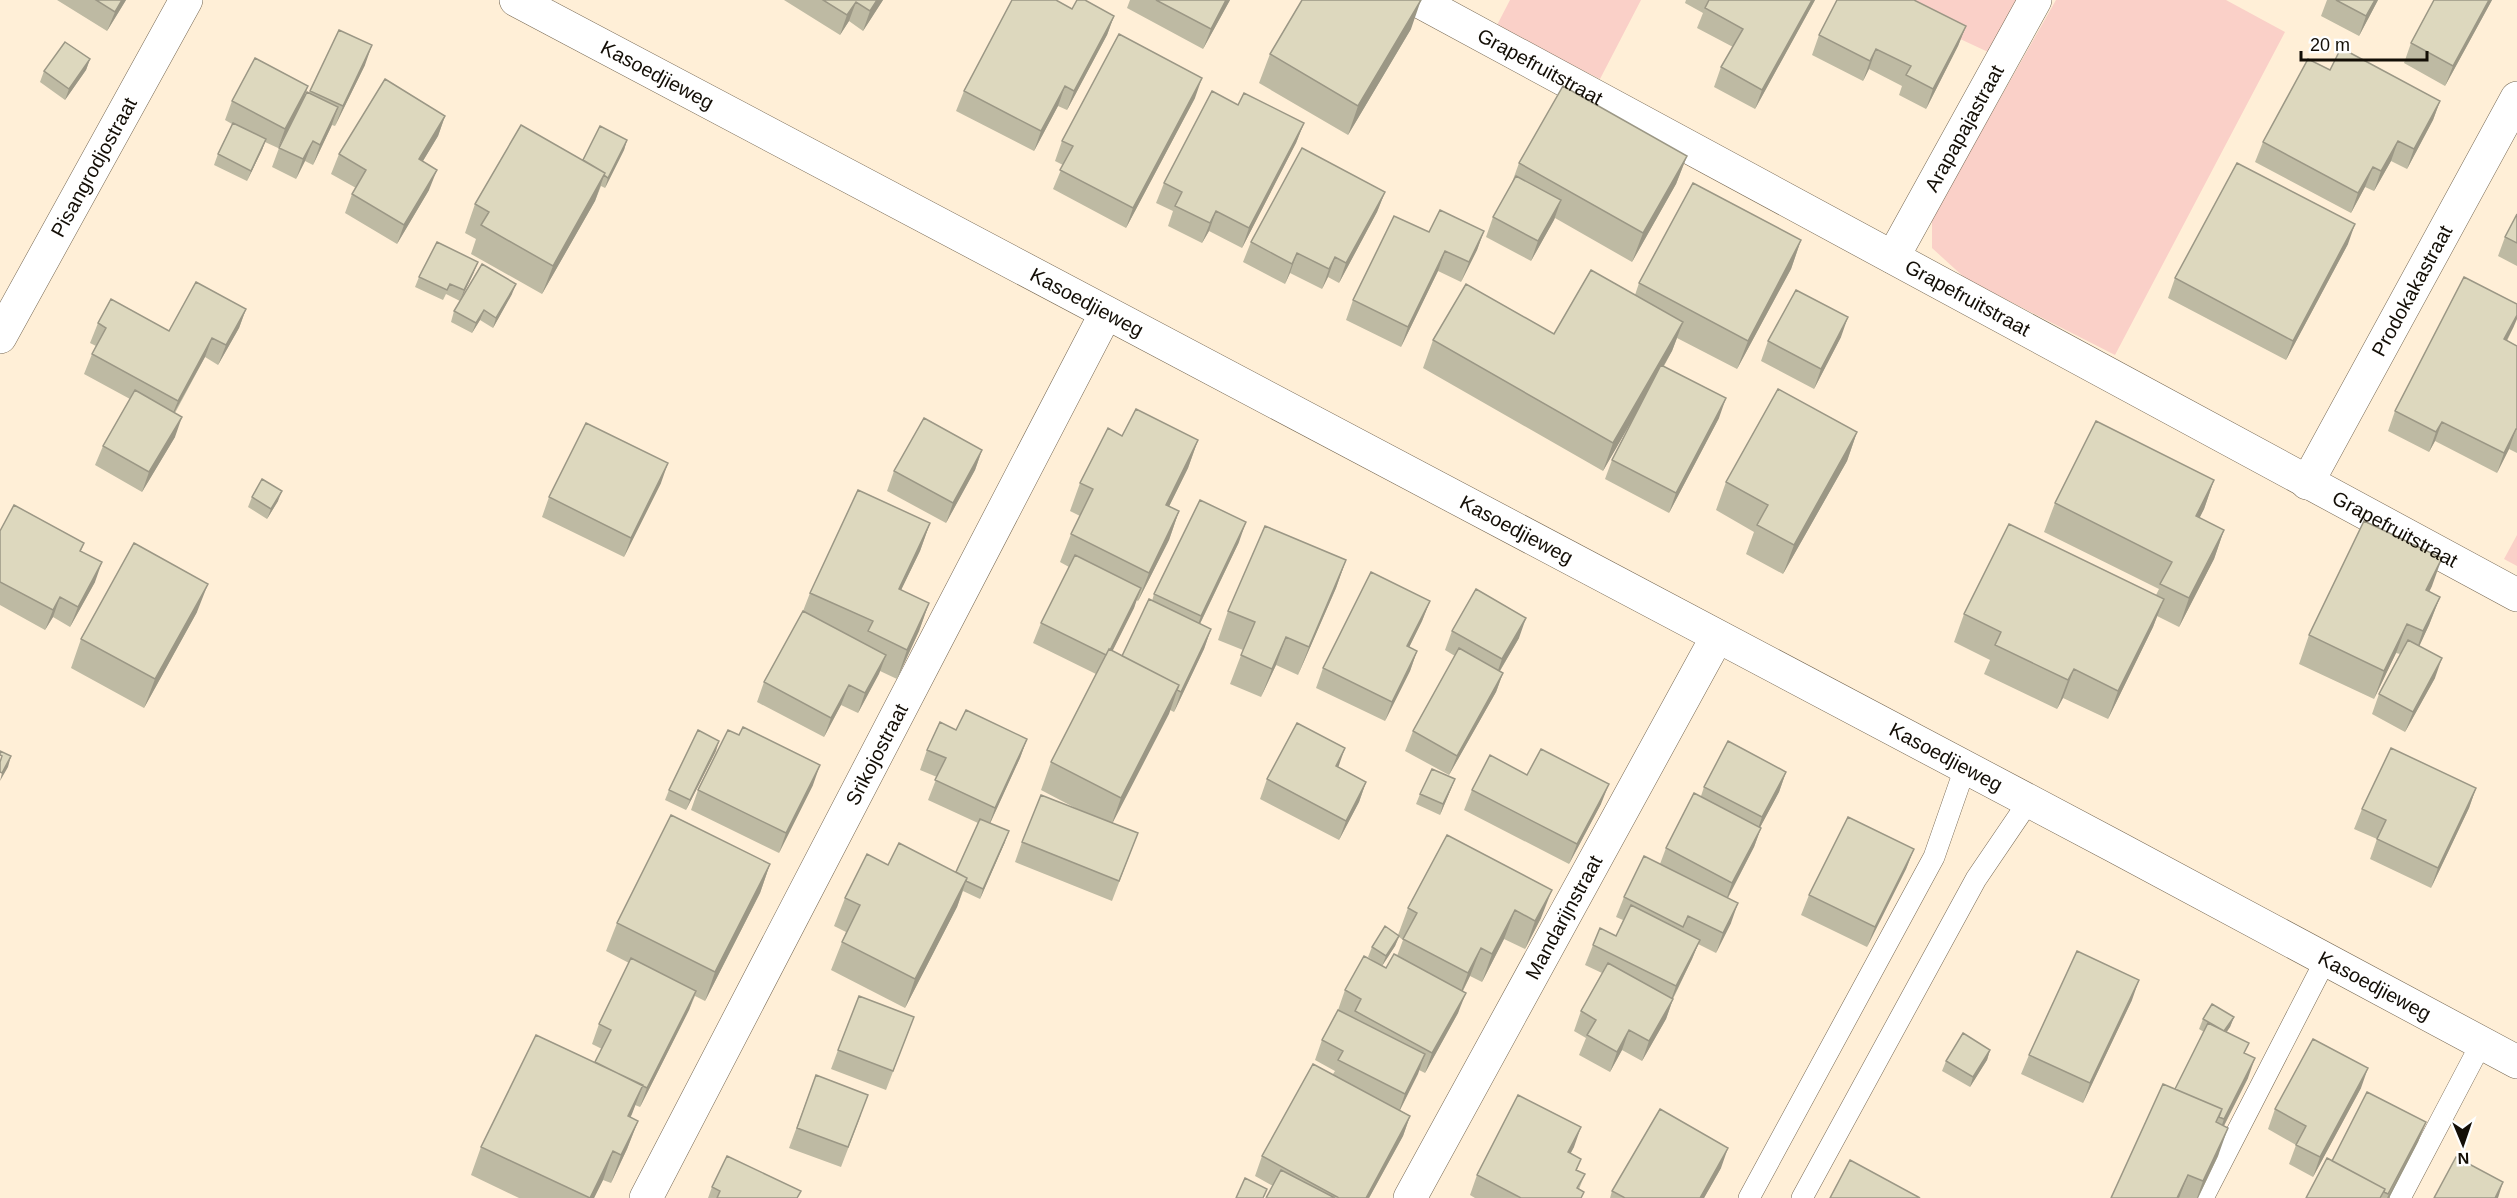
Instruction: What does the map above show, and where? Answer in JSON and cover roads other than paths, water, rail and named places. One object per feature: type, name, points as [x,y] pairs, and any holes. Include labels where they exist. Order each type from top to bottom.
[{"type":"street","name":"Pisangrodjostraat","points":[[0,337],[186,0]]},
{"type":"street","name":"Kasoedjieweg","points":[[516,0],[2517,1062]]},
{"type":"street","name":"Grapefruitstraat","points":[[1417,0],[2517,595]]},
{"type":"street","name":"Arapapajastraat","points":[[1893,257],[2035,0]]},
{"type":"street","name":"Prodokakastraat","points":[[2307,483],[2517,98]]},
{"type":"street","name":"Srikojostraat","points":[[646,1198],[1106,313]]},
{"type":"street","name":"Mandarijnstraat","points":[[1410,1198],[1717,637]]},
{"type":"lane","points":[[1749,1198],[1934,857],[1965,768]]},
{"type":"lane","points":[[1802,1198],[1976,879],[2028,801]]},
{"type":"lane","points":[[2202,1198],[2326,959]]},
{"type":"lane","points":[[2400,1198],[2482,1042]]}]
